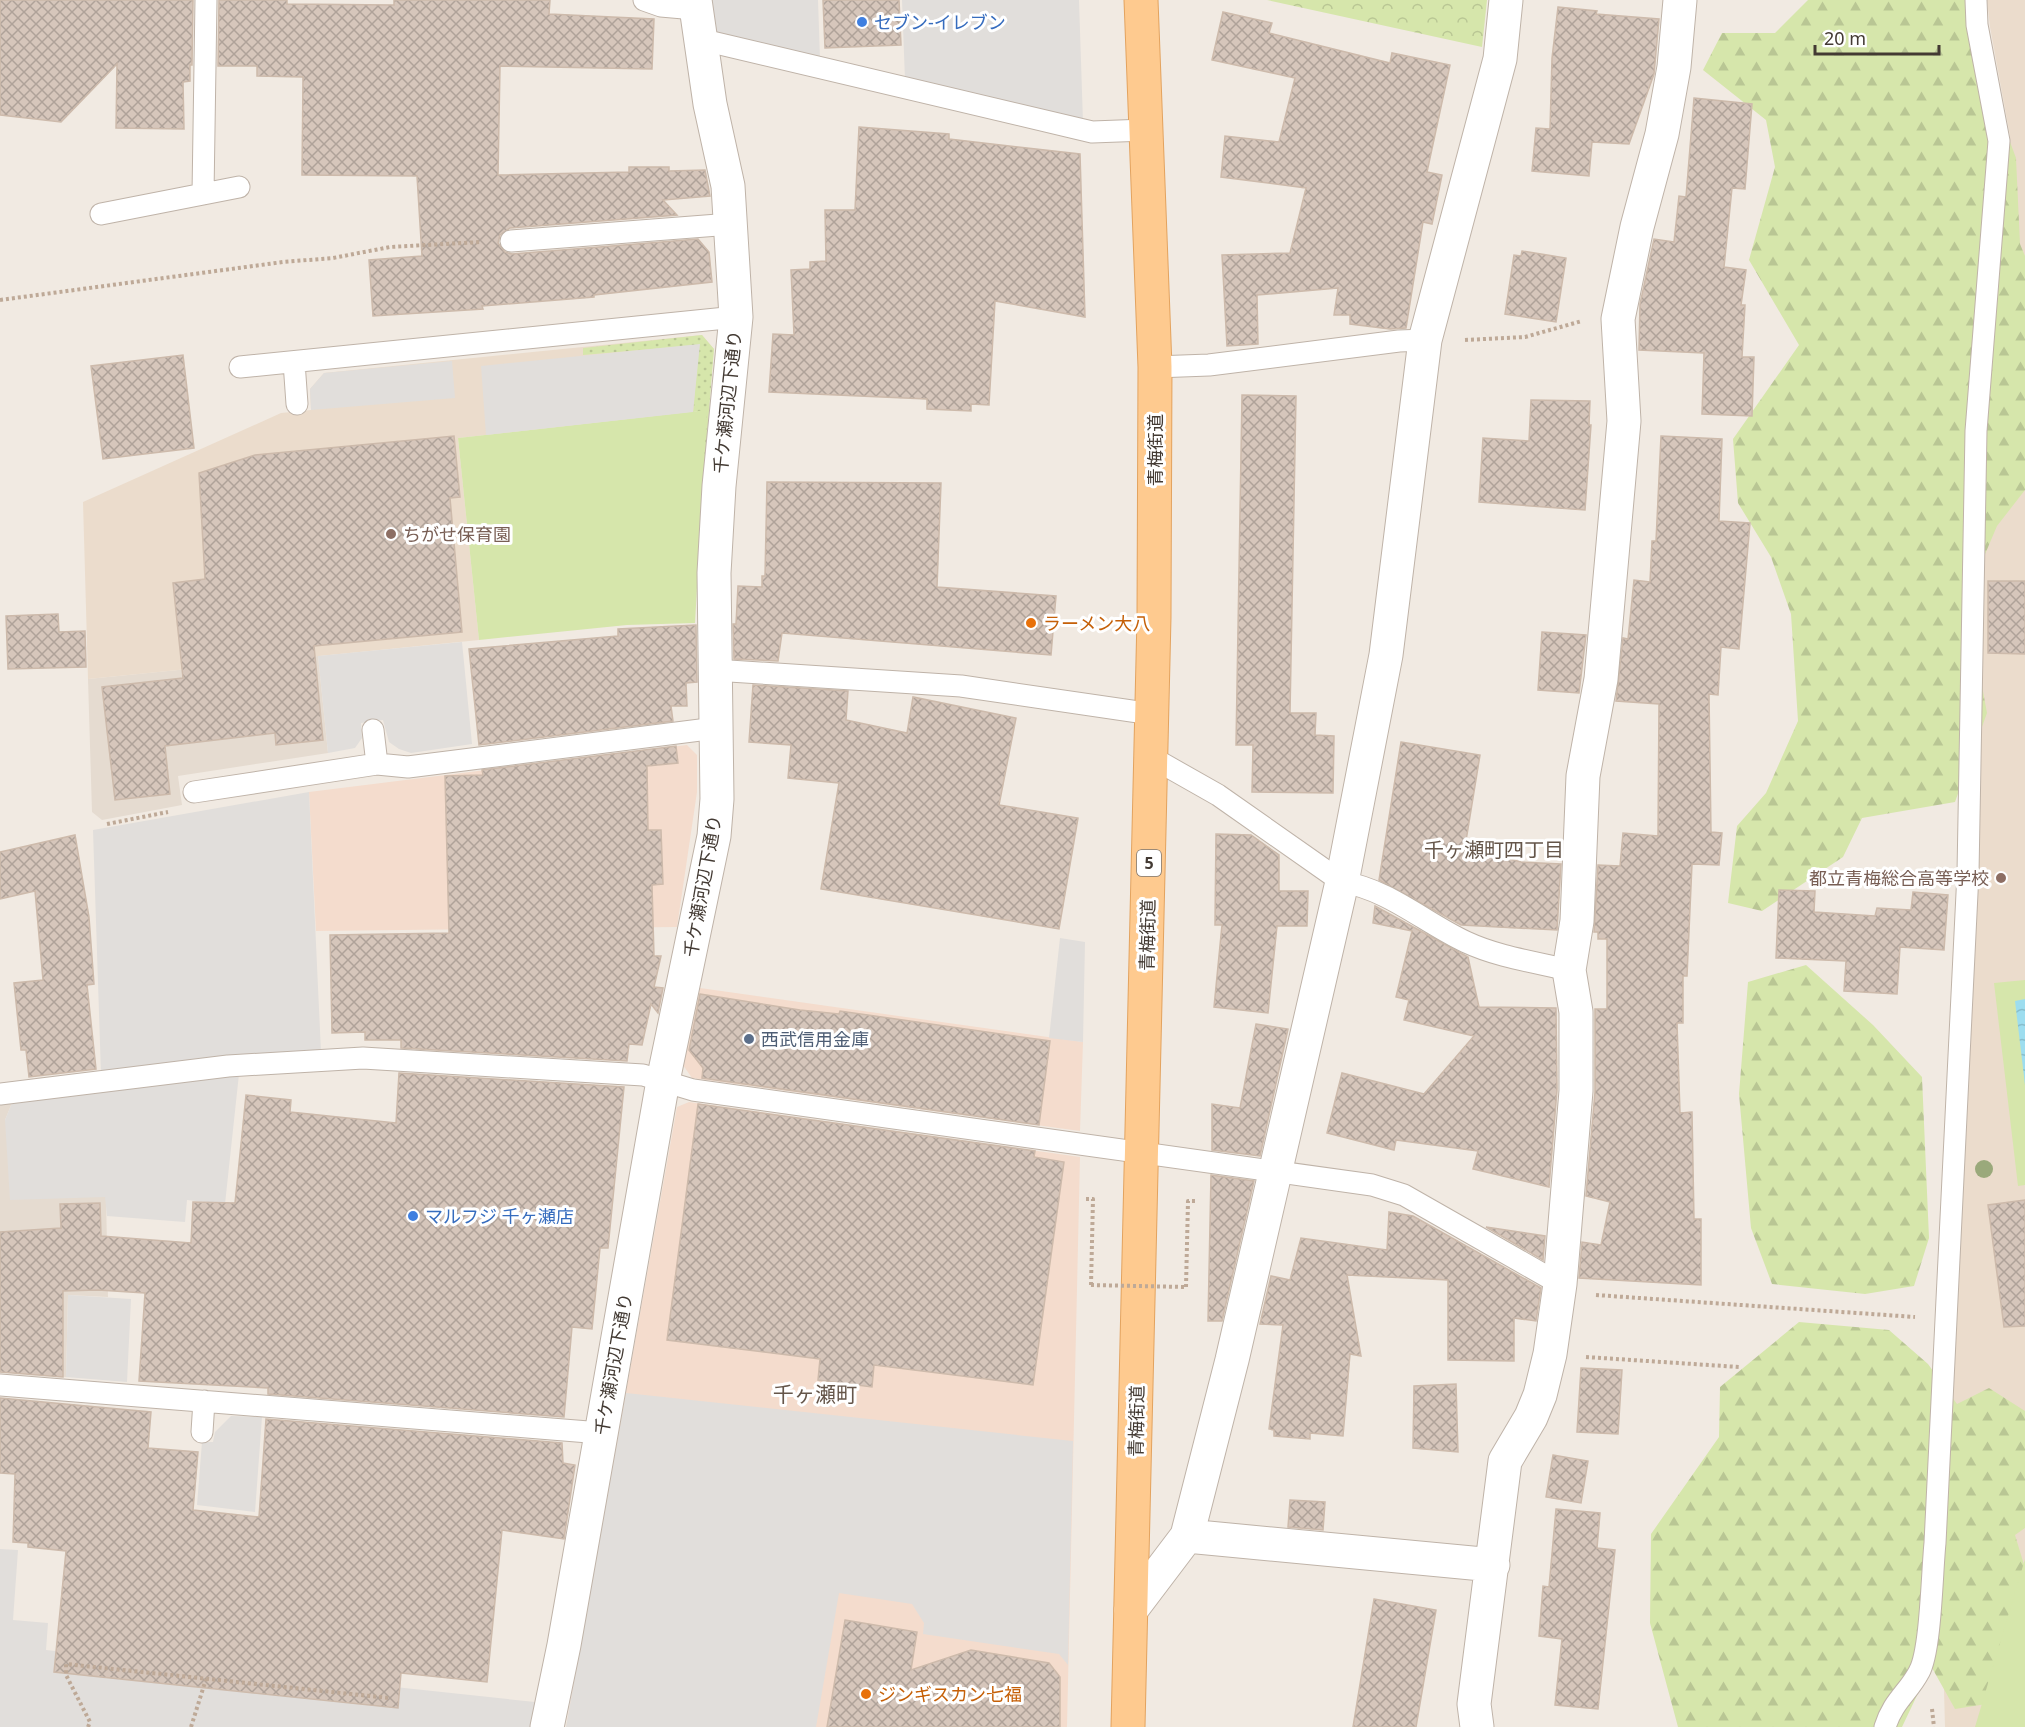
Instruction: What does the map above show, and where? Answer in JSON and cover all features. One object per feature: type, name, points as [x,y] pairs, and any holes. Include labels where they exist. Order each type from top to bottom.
[{"type":"main road","name":"青梅街道","points":[[1128,1727],[1152,714],[1155,366],[1142,0]]},
{"type":"street","points":[[1131,1610],[1187,1536],[1232,1360],[1273,1171],[1342,882],[1386,655],[1425,340],[1500,59],[1506,0]]},
{"type":"street","points":[[1477,1727],[1474,1704],[1505,1461],[1531,1417],[1540,1395],[1550,1354],[1560,1284],[1576,1091],[1576,1012],[1569,970],[1577,921],[1583,776],[1601,679],[1624,421],[1618,319],[1637,227],[1662,134],[1674,67],[1680,0]]},
{"type":"street","name":"千ケ瀬河辺下通り","points":[[547,1727],[663,1081],[714,836],[717,799],[714,670],[716,530],[736,317],[728,186],[710,104],[696,16]]},
{"type":"street","points":[[1187,1536],[1493,1565]]},
{"type":"lane","points":[[203,194],[206,0]]},
{"type":"lane","points":[[644,0],[1092,132],[1146,130]]},
{"type":"lane","points":[[1885,1727],[1900,1696],[1920,1672],[1927,1636],[1935,1543],[1968,873],[1976,431],[1999,141],[1977,25],[1976,0]]},
{"type":"lane","points":[[101,214],[239,187]]},
{"type":"lane","points":[[511,241],[731,224]]},
{"type":"lane","points":[[240,367],[736,317]]},
{"type":"lane","points":[[1155,366],[1209,365],[1399,341],[1425,340]]},
{"type":"lane","points":[[294,362],[297,404]]},
{"type":"lane","points":[[714,670],[961,686],[1152,714]]},
{"type":"lane","points":[[194,792],[377,764],[408,767],[716,728]]},
{"type":"lane","points":[[373,730],[377,764]]},
{"type":"lane","points":[[1151,757],[1218,795],[1342,882],[1364,885],[1467,943],[1501,955],[1569,970]]},
{"type":"lane","points":[[0,1094],[228,1066],[363,1058],[643,1075],[693,1090],[1372,1185],[1404,1195],[1560,1284]]},
{"type":"lane","points":[[0,1384],[601,1433]]},
{"type":"lane","points":[[202,1432],[204,1401]]},
{"type":"path","points":[[0,300],[283,262],[333,258],[390,247],[511,241]]},
{"type":"path","points":[[1425,340],[1525,337],[1588,319],[1618,319]]},
{"type":"path","points":[[107,824],[183,809],[194,792]]},
{"type":"path","points":[[1086,1199],[1093,1199],[1091,1285],[1186,1287],[1188,1201],[1196,1202]]},
{"type":"path","points":[[1560,1284],[1574,1294],[1917,1318]]},
{"type":"path","points":[[1550,1354],[1739,1367]]},
{"type":"path","points":[[88,1727],[90,1722],[66,1675],[66,1664],[389,1698]]},
{"type":"path","points":[[191,1727],[206,1679]]},
{"type":"shaded area","points":[[712,0],[818,0],[820,59],[717,35]]},
{"type":"shaded area","points":[[902,0],[1079,0],[1083,123],[905,80]]},
{"type":"shaded area","name":"都立青梅総合高等学校","points":[[1987,0],[2025,0],[2025,1727],[1945,1727],[1941,1578],[1981,595],[2010,136]]},
{"type":"shaded area","points":[[702,335],[714,349],[707,410],[458,438],[479,640],[88,679],[83,502],[281,413],[311,410],[310,389],[324,373]]},
{"type":"shaded area","points":[[700,344],[693,412],[486,435],[481,366]]},
{"type":"shaded area","points":[[452,361],[455,398],[311,410],[310,389],[324,373]]},
{"type":"shaded area","points":[[462,642],[472,744],[411,753],[389,742],[383,720],[361,723],[362,738],[355,748],[328,753],[318,656]]},
{"type":"shaded area","points":[[318,656],[328,753],[178,776],[182,805],[102,820],[92,812],[88,679]]},
{"type":"shaded area","points":[[687,745],[697,755],[697,792],[677,927],[316,931],[309,792]]},
{"type":"shaded area","points":[[309,792],[321,1052],[101,1074],[93,830]]},
{"type":"shaded area","points":[[1060,938],[1085,942],[1083,1042],[1049,1038]]},
{"type":"shaded area","points":[[700,988],[1083,1042],[1080,1131],[692,1078],[683,1065]]},
{"type":"shaded area","points":[[239,1074],[225,1204],[187,1200],[185,1222],[107,1216],[105,1197],[10,1200],[5,1120],[12,1103]]},
{"type":"shaded area","points":[[689,1102],[1080,1157],[1067,1727],[566,1727],[677,1107]]},
{"type":"shaded area","points":[[12,1103],[5,1120],[106,1197],[108,1297],[68,1295],[66,1377],[0,1372],[0,1104]]},
{"type":"shaded area","points":[[68,1295],[131,1299],[127,1382],[66,1377]]},
{"type":"shaded area","points":[[626,1393],[1073,1441],[1068,1665],[1059,1654],[923,1634],[924,1623],[912,1604],[839,1593],[816,1727],[566,1727]]},
{"type":"shaded area","points":[[231,1416],[262,1417],[255,1512],[197,1505],[202,1442],[213,1442],[215,1432]]},
{"type":"shaded area","points":[[0,1549],[18,1550],[13,1620],[48,1623],[46,1650],[535,1702],[531,1727],[0,1727]]},
{"type":"green space","points":[[1267,0],[1487,0],[1482,47]]},
{"type":"green space","points":[[1808,0],[1970,0],[1972,39],[2016,158],[2020,244],[2025,256],[2025,490],[1997,526],[1966,599],[1987,713],[1955,802],[1862,818],[1843,857],[1762,911],[1728,903],[1737,826],[1766,793],[1798,721],[1791,614],[1771,557],[1738,503],[1733,439],[1799,345],[1749,260],[1775,167],[1766,120],[1703,70],[1722,33],[1775,33]]},
{"type":"green space","points":[[702,335],[714,349],[698,548],[697,411],[693,412],[699,345],[583,355],[583,348]]},
{"type":"green space","points":[[707,410],[695,623],[627,625],[479,640],[458,438]]},
{"type":"green space","points":[[1806,965],[1873,1025],[1922,1077],[1929,1238],[1914,1286],[1865,1294],[1772,1284],[1751,1228],[1739,1094],[1748,982]]},
{"type":"green space","points":[[2025,980],[2025,1185],[2018,1186],[1994,983]]},
{"type":"green space","points":[[1799,1322],[1889,1330],[1928,1364],[1957,1404],[1989,1388],[2025,1411],[2025,1528],[2015,1535],[2025,1568],[1993,1703],[1955,1709],[1931,1666],[1902,1727],[1678,1727],[1650,1623],[1651,1534],[1719,1437],[1720,1387]]},
{"type":"green space","points":[[2025,1559],[2025,1727],[1975,1727]]},
{"type":"water","points":[[2025,999],[2025,1085],[2015,1001]]},
{"type":"building","points":[[0,0],[193,0],[192,65],[190,65],[190,81],[183,82],[184,129],[116,128],[117,64],[61,122],[0,115]]},
{"type":"building","points":[[219,0],[287,0],[287,4],[394,5],[394,0],[550,0],[549,14],[654,19],[652,69],[500,66],[498,175],[629,172],[629,167],[669,167],[669,171],[705,170],[710,196],[663,200],[677,215],[510,228],[500,235],[498,243],[505,252],[512,254],[698,239],[709,252],[712,282],[594,295],[594,297],[482,306],[483,309],[373,316],[369,260],[422,256],[417,176],[302,175],[303,77],[257,76],[257,66],[218,66]]},
{"type":"building","name":"セブン-イレブン","points":[[823,0],[899,0],[901,45],[825,48]]},
{"type":"building","points":[[1558,7],[1597,11],[1596,14],[1659,19],[1654,74],[1629,144],[1592,142],[1589,176],[1532,171],[1536,128],[1550,129],[1552,58]]},
{"type":"building","points":[[1223,12],[1272,23],[1269,33],[1390,63],[1392,53],[1450,65],[1427,172],[1442,175],[1432,224],[1423,222],[1406,328],[1390,329],[1350,324],[1350,315],[1334,315],[1338,288],[1257,295],[1258,344],[1227,346],[1222,255],[1290,253],[1306,188],[1221,177],[1225,136],[1279,142],[1295,78],[1212,60]]},
{"type":"building","points":[[1694,98],[1752,104],[1745,189],[1732,188],[1724,267],[1746,270],[1741,305],[1745,305],[1742,357],[1754,357],[1752,416],[1702,414],[1704,353],[1639,350],[1640,304],[1654,239],[1674,242],[1679,196],[1686,197]]},
{"type":"building","points":[[859,127],[949,134],[949,139],[1080,154],[1085,317],[995,301],[989,405],[971,404],[971,411],[927,409],[927,399],[769,392],[773,334],[794,335],[791,270],[810,269],[810,262],[826,261],[825,210],[855,210]]},
{"type":"building","points":[[1522,251],[1566,258],[1556,322],[1505,314],[1514,255],[1521,256]]},
{"type":"building","points":[[183,355],[194,448],[103,459],[91,366]]},
{"type":"building","points":[[1242,395],[1296,396],[1290,713],[1316,713],[1315,735],[1334,736],[1333,793],[1252,792],[1253,745],[1236,745]]},
{"type":"building","points":[[1531,400],[1590,401],[1589,425],[1591,425],[1585,510],[1479,502],[1483,438],[1529,441]]},
{"type":"building","points":[[454,436],[460,497],[450,498],[462,632],[314,646],[323,740],[276,745],[275,733],[165,746],[170,794],[115,800],[102,687],[183,678],[173,583],[205,579],[199,473],[255,455]]},
{"type":"building","points":[[1661,436],[1722,439],[1719,521],[1750,523],[1739,649],[1721,647],[1718,695],[1709,694],[1711,832],[1722,833],[1719,865],[1692,864],[1687,976],[1683,976],[1683,1023],[1677,1023],[1680,1113],[1692,1112],[1694,1219],[1701,1219],[1701,1285],[1579,1278],[1582,1242],[1601,1245],[1610,1202],[1586,1196],[1595,1092],[1595,1009],[1607,1009],[1607,939],[1598,939],[1598,932],[1594,932],[1598,865],[1620,866],[1623,833],[1658,836],[1659,704],[1616,701],[1623,638],[1628,639],[1634,580],[1650,582],[1652,541],[1656,541]]},
{"type":"building","points":[[767,482],[941,483],[937,587],[1056,596],[1051,655],[782,633],[778,661],[734,659],[733,624],[736,624],[738,586],[762,587],[762,576],[765,576]]},
{"type":"building","points":[[1988,581],[2025,581],[2025,654],[1988,653]]},
{"type":"building","points":[[58,614],[59,632],[85,631],[86,667],[8,669],[6,616]]},
{"type":"building","points":[[696,625],[697,682],[686,683],[687,706],[671,706],[673,721],[479,745],[469,649],[618,636],[618,629]]},
{"type":"building","points":[[1542,632],[1586,635],[1579,693],[1538,690]]},
{"type":"building","points":[[753,685],[848,691],[846,720],[907,733],[913,697],[1016,718],[999,805],[1078,818],[1059,929],[821,889],[839,783],[788,778],[791,745],[749,742]]},
{"type":"building","points":[[1401,742],[1480,755],[1465,847],[1521,862],[1561,864],[1557,930],[1461,925],[1379,880]]},
{"type":"building","points":[[676,746],[678,763],[647,766],[648,830],[661,830],[663,884],[652,885],[654,956],[661,956],[654,987],[663,988],[658,1013],[651,1004],[642,1045],[629,1044],[627,1061],[401,1048],[401,1040],[365,1040],[365,1032],[332,1033],[330,935],[449,933],[445,776],[483,775],[482,770]]},
{"type":"building","points":[[1216,834],[1251,835],[1279,855],[1279,891],[1308,891],[1307,926],[1277,926],[1268,1013],[1214,1007],[1222,925],[1215,925]]},
{"type":"building","points":[[75,835],[89,917],[94,984],[87,985],[96,1069],[29,1077],[26,1050],[21,1050],[14,983],[43,980],[35,891],[0,899],[0,852]]},
{"type":"building","points":[[1779,890],[1815,891],[1814,912],[1875,916],[1877,908],[1911,910],[1913,892],[1948,895],[1944,950],[1900,947],[1897,994],[1844,991],[1846,961],[1776,958]]},
{"type":"building","points":[[1375,906],[1468,957],[1479,1007],[1556,1008],[1557,1090],[1549,1187],[1473,1169],[1478,1151],[1396,1140],[1394,1150],[1327,1133],[1342,1073],[1424,1094],[1474,1036],[1404,1020],[1409,1000],[1396,997],[1412,931],[1373,923]]},
{"type":"building","points":[[700,994],[800,1010],[839,1014],[840,1011],[1050,1041],[1039,1125],[702,1078],[703,1068],[689,1050]]},
{"type":"building","points":[[1256,1024],[1288,1029],[1260,1156],[1212,1150],[1212,1104],[1240,1108]]},
{"type":"building","points":[[399,1073],[624,1087],[608,1248],[600,1248],[592,1329],[572,1327],[564,1417],[268,1394],[268,1388],[139,1381],[145,1293],[98,1290],[63,1291],[63,1377],[0,1372],[0,1232],[61,1228],[60,1204],[100,1203],[101,1236],[191,1243],[193,1202],[235,1203],[246,1095],[291,1100],[290,1112],[396,1123]]},
{"type":"building","points":[[698,1104],[1035,1151],[1034,1157],[1064,1162],[1033,1385],[874,1365],[872,1387],[818,1380],[820,1359],[667,1340]]},
{"type":"building","points":[[1211,1175],[1254,1181],[1222,1321],[1208,1321]]},
{"type":"building","points":[[2025,1200],[2025,1326],[2004,1327],[1988,1205]]},
{"type":"building","points":[[1389,1212],[1413,1216],[1541,1288],[1536,1321],[1514,1318],[1514,1361],[1448,1360],[1448,1280],[1347,1275],[1361,1356],[1350,1354],[1343,1436],[1310,1433],[1310,1439],[1274,1436],[1274,1430],[1269,1429],[1283,1325],[1260,1324],[1271,1276],[1290,1280],[1301,1238],[1387,1250]]},
{"type":"building","points":[[1486,1227],[1545,1236],[1543,1260]]},
{"type":"building","points":[[1581,1368],[1622,1370],[1618,1434],[1577,1432]]},
{"type":"building","points":[[1456,1384],[1458,1452],[1413,1448],[1414,1386]]},
{"type":"building","points":[[0,1398],[151,1412],[148,1448],[198,1452],[193,1510],[259,1517],[266,1419],[562,1443],[563,1463],[575,1465],[564,1539],[502,1530],[487,1682],[401,1673],[398,1708],[54,1672],[66,1551],[28,1547],[28,1543],[13,1542],[15,1474],[0,1473]]},
{"type":"building","points":[[1553,1455],[1588,1461],[1581,1503],[1546,1497]]},
{"type":"building","points":[[1290,1500],[1325,1502],[1323,1530],[1288,1527]]},
{"type":"building","points":[[1556,1509],[1600,1513],[1597,1548],[1615,1550],[1598,1709],[1555,1705],[1562,1639],[1539,1636],[1543,1586],[1549,1587]]},
{"type":"building","points":[[1374,1599],[1436,1610],[1416,1727],[1353,1727]]},
{"type":"building","points":[[845,1620],[917,1632],[911,1670],[971,1650],[1049,1663],[1060,1677],[1060,1727],[827,1727]]},
{"type":"place","name":"セブン-イレブン","points":[[862,22]]},
{"type":"place","name":"ちがせ保育園","points":[[391,534]]},
{"type":"place","name":"ラーメン大八","points":[[1031,623]]},
{"type":"place","name":"都立青梅総合高等学校","points":[[2001,878]]},
{"type":"place","name":"西武信用金庫","points":[[749,1039]]},
{"type":"place","name":"マルフジ 千ヶ瀬店","points":[[413,1216]]},
{"type":"place","name":"ジンギスカン七福","points":[[866,1694]]},
{"type":"district","name":"千ヶ瀬町四丁目","points":[[1494,849]]},
{"type":"district","name":"千ヶ瀬町","points":[[815,1394]]}]
